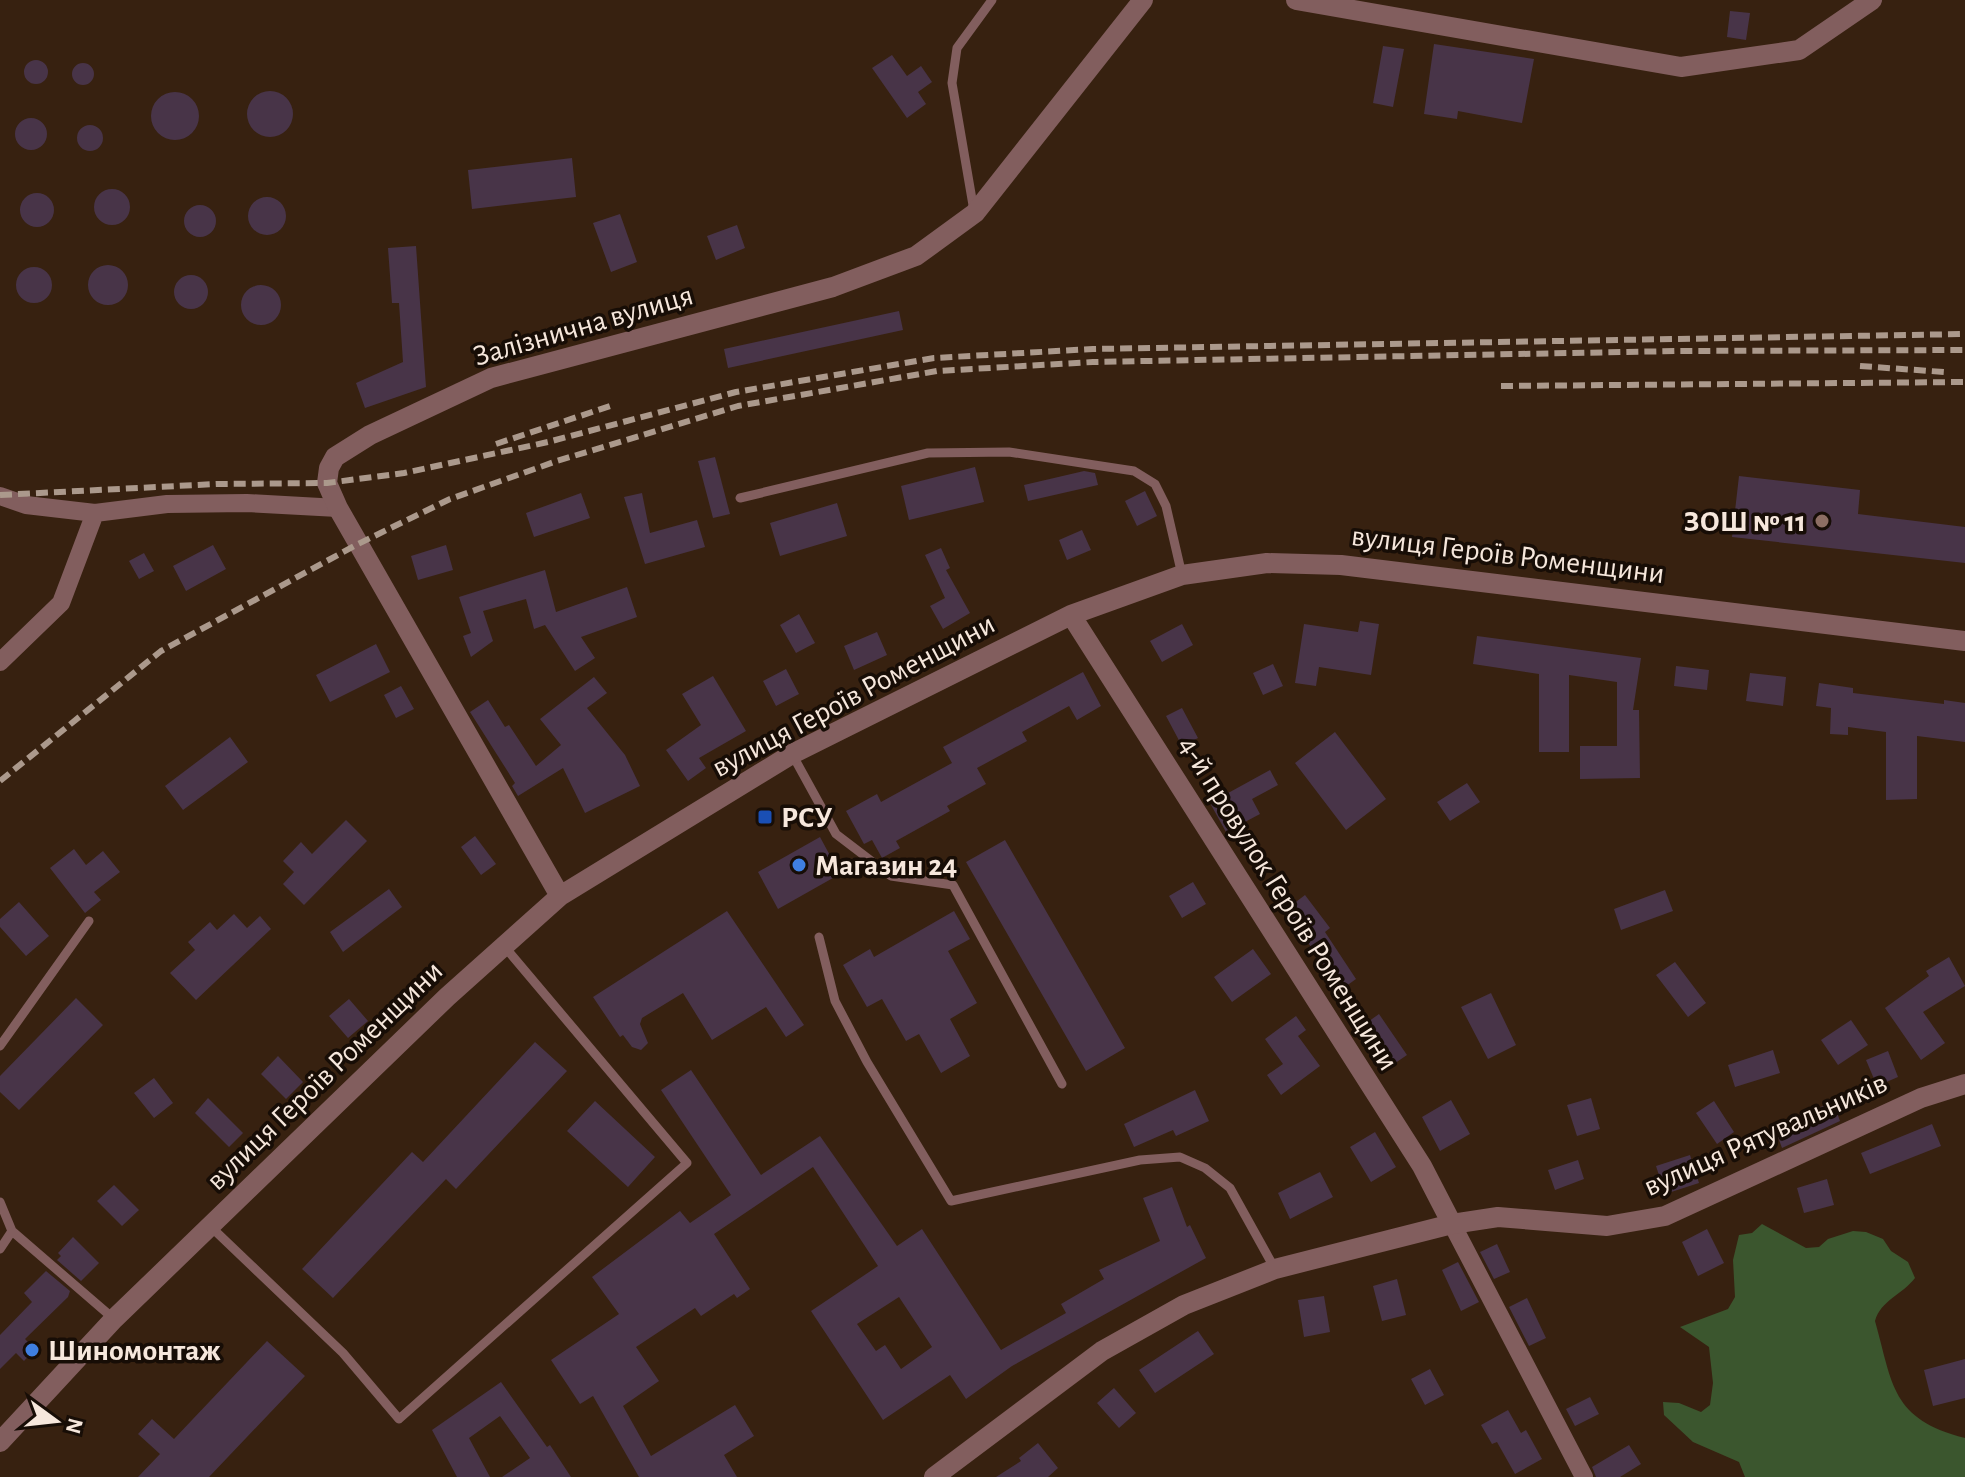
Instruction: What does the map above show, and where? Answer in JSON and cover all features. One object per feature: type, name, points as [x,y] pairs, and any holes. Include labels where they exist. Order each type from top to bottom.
[{"type":"street","name":"Залізнична вулиця","points":[[560,896],[338,508],[327,483],[329,468],[335,457],[370,435],[491,378],[833,287],[916,256],[975,213],[1143,0]]},
{"type":"street","points":[[1296,0],[1681,67],[1799,50],[1872,0]]},
{"type":"street","points":[[0,496],[26,505],[95,513],[167,504],[247,503],[338,508]]},
{"type":"street","points":[[0,662],[61,603],[95,513]]},
{"type":"street","name":"вулиця Героїв Роменщини","points":[[0,1442],[114,1319],[560,896],[792,754],[1071,615],[1182,575],[1267,563],[1341,565],[1965,641]]},
{"type":"street","name":"4-й провулок Героїв Роменщини","points":[[1071,615],[1422,1166],[1452,1224]]},
{"type":"street","name":"вулиця Рятувальників","points":[[934,1477],[1102,1351],[1184,1305],[1275,1269],[1452,1224],[1498,1217],[1607,1226],[1665,1216],[1921,1098],[1965,1084]]},
{"type":"street","points":[[1452,1224],[1584,1477]]},
{"type":"lane","points":[[975,213],[952,83],[957,48],[992,0]]},
{"type":"lane","points":[[740,498],[928,453],[1009,452],[1134,471],[1155,484],[1166,506],[1182,575]]},
{"type":"lane","points":[[792,754],[836,834],[891,876],[953,885],[1062,1084]]},
{"type":"lane","points":[[0,1046],[89,921]]},
{"type":"lane","points":[[819,937],[835,1001],[867,1062],[951,1201],[1140,1160],[1180,1157],[1205,1168],[1230,1188],[1275,1269]]},
{"type":"lane","points":[[210,1226],[343,1353],[399,1419],[687,1163],[504,946]]},
{"type":"lane","points":[[0,1202],[12,1231],[114,1319]]},
{"type":"lane","points":[[0,1249],[12,1231]]},
{"type":"green space","points":[[1762,1224],[1806,1248],[1819,1247],[1828,1239],[1853,1231],[1866,1232],[1883,1239],[1891,1251],[1908,1262],[1915,1278],[1882,1308],[1875,1321],[1886,1364],[1899,1396],[1909,1410],[1922,1421],[1965,1438],[1965,1477],[1745,1477],[1739,1462],[1693,1442],[1664,1415],[1663,1402],[1679,1403],[1701,1412],[1710,1405],[1713,1383],[1709,1347],[1680,1327],[1728,1309],[1735,1297],[1733,1260],[1739,1235],[1752,1233]]},
{"type":"building","points":[[1730,11],[1750,13],[1746,40],[1727,37]]},
{"type":"building","points":[[1434,44],[1534,59],[1522,123],[1458,111],[1457,119],[1424,114]]},
{"type":"building","points":[[1383,46],[1404,49],[1393,107],[1373,103]]},
{"type":"building","points":[[892,55],[907,76],[921,66],[932,82],[918,92],[926,104],[907,118],[872,68]]},
{"type":"building","points":[[36,60],[45,63],[48,72],[45,81],[36,84],[27,81],[24,72],[27,63]]},
{"type":"building","points":[[83,63],[91,66],[94,74],[91,82],[83,85],[75,82],[72,74],[75,66]]},
{"type":"building","points":[[270,91],[286,98],[293,114],[286,130],[270,137],[254,130],[247,114],[254,98]]},
{"type":"building","points":[[175,92],[184,93],[192,99],[198,107],[198,125],[192,133],[184,139],[175,140],[166,139],[158,133],[152,125],[151,116],[152,107],[158,99],[166,93]]},
{"type":"building","points":[[31,118],[42,123],[47,134],[42,145],[31,150],[20,145],[15,134],[20,123]]},
{"type":"building","points":[[90,125],[99,129],[103,138],[99,147],[90,151],[81,147],[77,138],[81,129]]},
{"type":"building","points":[[572,158],[576,197],[472,209],[468,170]]},
{"type":"building","points":[[112,189],[125,194],[130,207],[125,220],[112,225],[99,220],[94,207],[99,194]]},
{"type":"building","points":[[37,193],[49,198],[54,210],[49,222],[37,227],[25,222],[20,210],[25,198]]},
{"type":"building","points":[[267,197],[281,202],[286,216],[281,230],[267,235],[253,230],[248,216],[253,202]]},
{"type":"building","points":[[200,205],[211,210],[216,221],[211,232],[200,237],[189,232],[184,221],[189,210]]},
{"type":"building","points":[[620,214],[637,262],[611,272],[593,223]]},
{"type":"building","points":[[737,225],[745,248],[716,260],[707,236]]},
{"type":"building","points":[[416,246],[426,387],[365,408],[356,383],[403,362],[399,303],[392,303],[388,248]]},
{"type":"building","points":[[108,265],[122,271],[128,285],[122,299],[108,305],[94,299],[88,285],[94,271]]},
{"type":"building","points":[[34,267],[47,272],[52,285],[47,298],[34,303],[21,298],[16,285],[21,272]]},
{"type":"building","points":[[191,275],[203,280],[208,292],[203,304],[191,309],[179,304],[174,292],[179,280]]},
{"type":"building","points":[[261,285],[275,291],[281,305],[275,319],[261,325],[247,319],[241,305],[247,291]]},
{"type":"building","points":[[899,311],[903,330],[728,368],[724,349]]},
{"type":"building","points":[[715,457],[730,514],[713,518],[698,461]]},
{"type":"building","points":[[975,467],[984,502],[909,520],[901,486]]},
{"type":"building","points":[[1084,471],[1095,473],[1098,485],[1028,501],[1024,485]]},
{"type":"building","name":"ЗОШ № 11","points":[[1739,476],[1860,490],[1858,514],[1965,527],[1965,563],[1732,537]]},
{"type":"building","points":[[1145,491],[1157,516],[1137,526],[1125,501]]},
{"type":"building","points":[[581,493],[590,518],[534,537],[526,513]]},
{"type":"building","points":[[642,493],[650,533],[697,520],[705,547],[645,564],[624,497]]},
{"type":"building","points":[[837,503],[847,536],[780,556],[770,523]]},
{"type":"building","points":[[1082,530],[1091,550],[1067,560],[1059,540]]},
{"type":"building","points":[[213,545],[226,569],[186,591],[173,566]]},
{"type":"building","points":[[446,545],[453,570],[418,580],[411,556]]},
{"type":"building","points":[[941,548],[950,568],[946,570],[970,613],[943,629],[930,606],[945,598],[925,555]]},
{"type":"building","points":[[144,553],[154,571],[139,579],[129,561]]},
{"type":"building","points":[[545,570],[556,612],[627,587],[637,617],[581,637],[595,658],[575,671],[545,625],[534,629],[526,599],[483,611],[493,641],[471,657],[463,636],[471,633],[459,597]]},
{"type":"building","points":[[799,614],[815,643],[796,653],[780,625]]},
{"type":"building","points":[[1360,621],[1379,624],[1371,675],[1319,667],[1316,686],[1295,683],[1304,624],[1358,632]]},
{"type":"building","points":[[1182,624],[1193,645],[1162,662],[1150,641]]},
{"type":"building","points":[[877,632],[887,655],[854,670],[844,646]]},
{"type":"building","points":[[1477,636],[1641,658],[1633,710],[1639,710],[1640,778],[1580,779],[1580,746],[1617,746],[1617,682],[1569,675],[1569,752],[1539,752],[1539,674],[1473,664]]},
{"type":"building","points":[[376,644],[390,672],[330,702],[316,675]]},
{"type":"building","points":[[1273,664],[1283,686],[1263,695],[1253,673]]},
{"type":"building","points":[[1676,666],[1709,670],[1707,690],[1674,686]]},
{"type":"building","points":[[786,669],[799,694],[776,706],[763,681]]},
{"type":"building","points":[[1083,672],[1101,706],[1077,720],[1069,706],[1022,732],[1027,741],[977,768],[986,784],[947,806],[950,811],[896,841],[900,848],[882,858],[872,840],[864,844],[846,811],[877,794],[881,802],[952,763],[943,747]]},
{"type":"building","points":[[1750,673],[1786,677],[1783,706],[1746,701]]},
{"type":"building","points":[[713,676],[746,731],[699,758],[706,768],[688,781],[666,750],[701,725],[682,694]]},
{"type":"building","points":[[594,677],[607,693],[587,708],[625,755],[640,786],[585,813],[563,768],[518,796],[512,786],[515,783],[470,712],[488,700],[536,766],[561,745],[540,719]]},
{"type":"building","points":[[1819,683],[1853,688],[1853,693],[1944,704],[1944,700],[1965,703],[1965,742],[1917,736],[1917,799],[1886,800],[1886,732],[1848,727],[1848,735],[1830,734],[1831,708],[1816,706]]},
{"type":"building","points":[[401,686],[414,709],[396,718],[384,695]]},
{"type":"building","points":[[1182,708],[1198,738],[1182,746],[1166,716]]},
{"type":"building","points":[[1335,732],[1386,799],[1346,830],[1295,763]]},
{"type":"building","points":[[230,737],[248,762],[183,810],[165,786]]},
{"type":"building","points":[[1270,770],[1278,785],[1252,799],[1260,814],[1226,832],[1210,803]]},
{"type":"building","points":[[1467,783],[1480,802],[1450,821],[1437,802]]},
{"type":"building","points":[[346,820],[367,841],[304,905],[283,884],[294,872],[283,861],[301,842],[312,854]]},
{"type":"building","points":[[475,836],[496,864],[481,875],[461,847]]},
{"type":"building","points":[[820,837],[840,874],[778,909],[758,872]]},
{"type":"building","points":[[1005,840],[1125,1048],[1086,1071],[966,862]]},
{"type":"building","points":[[74,849],[86,865],[103,851],[120,872],[94,892],[101,900],[85,913],[50,868]]},
{"type":"building","points":[[1193,882],[1206,904],[1182,918],[1169,896]]},
{"type":"building","points":[[389,889],[402,907],[343,952],[330,932]]},
{"type":"building","points":[[1665,890],[1673,911],[1621,930],[1614,909]]},
{"type":"building","points":[[1305,895],[1330,928],[1325,932],[1356,979],[1338,992],[1321,960],[1284,911]]},
{"type":"building","points":[[19,902],[49,936],[26,956],[0,927],[0,919]]},
{"type":"building","points":[[727,911],[804,1025],[786,1037],[766,1007],[712,1040],[683,993],[642,1018],[640,1024],[648,1043],[641,1050],[632,1047],[623,1035],[620,1037],[593,997]]},
{"type":"building","points":[[954,911],[970,939],[948,951],[977,1003],[950,1019],[970,1056],[941,1073],[919,1034],[906,1041],[882,999],[867,1007],[843,965],[870,949],[874,957]]},
{"type":"building","points":[[234,914],[247,928],[260,916],[271,929],[196,1000],[170,973],[195,950],[188,942],[210,922],[217,930]]},
{"type":"building","points":[[1253,949],[1271,974],[1232,1002],[1214,977]]},
{"type":"building","points":[[1949,957],[1965,986],[1923,1012],[1945,1043],[1921,1060],[1885,1008],[1929,976],[1926,971]]},
{"type":"building","points":[[1675,962],[1706,1003],[1688,1017],[1656,975]]},
{"type":"building","points":[[1491,993],[1516,1045],[1488,1059],[1461,1007]]},
{"type":"building","points":[[76,998],[103,1025],[19,1110],[0,1092],[0,1076]]},
{"type":"building","points":[[349,999],[368,1021],[348,1038],[329,1016]]},
{"type":"building","points":[[1379,1014],[1407,1055],[1385,1070],[1358,1029]]},
{"type":"building","points":[[1296,1016],[1306,1030],[1298,1036],[1320,1066],[1281,1095],[1267,1075],[1283,1064],[1265,1039]]},
{"type":"building","points":[[1851,1020],[1868,1045],[1838,1065],[1821,1040]]},
{"type":"building","points":[[535,1042],[567,1071],[456,1189],[446,1179],[333,1298],[302,1269],[412,1152],[423,1162]]},
{"type":"building","points":[[1773,1050],[1780,1073],[1735,1087],[1728,1065]]},
{"type":"building","points":[[1888,1051],[1898,1077],[1877,1086],[1866,1060]]},
{"type":"building","points":[[278,1056],[303,1082],[286,1099],[261,1074]]},
{"type":"building","points":[[691,1070],[761,1175],[820,1136],[897,1246],[922,1229],[1001,1350],[1066,1313],[1061,1304],[1104,1279],[1099,1270],[1160,1241],[1143,1198],[1172,1187],[1187,1227],[1190,1225],[1206,1258],[1012,1366],[966,1399],[950,1375],[883,1420],[811,1311],[878,1266],[813,1167],[714,1234],[750,1289],[737,1298],[734,1294],[701,1316],[695,1308],[636,1347],[659,1381],[623,1406],[651,1456],[735,1405],[754,1436],[724,1455],[737,1477],[639,1477],[593,1396],[580,1404],[551,1360],[619,1314],[592,1277],[680,1211],[690,1223],[731,1195],[661,1090]],"holes":[[[899,1297],[932,1347],[901,1369],[885,1345],[876,1351],[857,1324]]]},
{"type":"building","points":[[154,1078],[173,1103],[154,1118],[134,1093]]},
{"type":"building","points":[[1195,1090],[1209,1121],[1176,1136],[1173,1130],[1134,1147],[1124,1124]]},
{"type":"building","points":[[208,1098],[243,1133],[229,1147],[195,1113]]},
{"type":"building","points":[[1591,1098],[1600,1129],[1577,1136],[1567,1105]]},
{"type":"building","points":[[1451,1100],[1470,1134],[1440,1151],[1422,1117]]},
{"type":"building","points":[[595,1101],[655,1157],[628,1187],[567,1131]]},
{"type":"building","points":[[1714,1101],[1734,1132],[1717,1144],[1696,1113]]},
{"type":"building","points":[[1833,1102],[1840,1121],[1782,1148],[1774,1126]]},
{"type":"building","points":[[1932,1124],[1941,1146],[1870,1174],[1861,1153]]},
{"type":"building","points":[[1375,1132],[1396,1167],[1371,1182],[1350,1147]]},
{"type":"building","points":[[1690,1155],[1699,1183],[1665,1194],[1656,1166]]},
{"type":"building","points":[[1578,1160],[1584,1179],[1555,1190],[1548,1170]]},
{"type":"building","points":[[1320,1172],[1333,1197],[1290,1219],[1278,1193]]},
{"type":"building","points":[[1827,1179],[1834,1205],[1804,1213],[1797,1188]]},
{"type":"building","points":[[114,1185],[139,1210],[122,1226],[97,1201]]},
{"type":"building","points":[[1707,1229],[1724,1263],[1698,1276],[1682,1242]]},
{"type":"building","points":[[73,1237],[99,1263],[81,1281],[57,1260],[61,1256],[58,1253]]},
{"type":"building","points":[[1497,1244],[1510,1272],[1494,1279],[1480,1252]]},
{"type":"building","points":[[1458,1262],[1479,1302],[1461,1311],[1442,1270]]},
{"type":"building","points":[[46,1271],[70,1291],[68,1297],[25,1339],[35,1349],[24,1361],[16,1353],[0,1369],[0,1335],[32,1302],[24,1293]]},
{"type":"building","points":[[1397,1279],[1406,1315],[1382,1321],[1373,1286]]},
{"type":"building","points":[[1324,1296],[1330,1332],[1304,1337],[1298,1300]]},
{"type":"building","points":[[1527,1298],[1546,1338],[1529,1346],[1509,1307]]},
{"type":"building","points":[[1198,1331],[1214,1354],[1155,1393],[1139,1370]]},
{"type":"building","points":[[267,1341],[305,1376],[209,1477],[138,1477],[160,1454],[138,1434],[152,1419],[174,1439]]},
{"type":"building","points":[[1965,1359],[1965,1398],[1933,1406],[1924,1370]]},
{"type":"building","points":[[1430,1369],[1444,1395],[1425,1405],[1411,1379]]},
{"type":"building","points":[[501,1382],[571,1477],[502,1477],[530,1458],[500,1416],[469,1438],[490,1477],[457,1477],[432,1430]]},
{"type":"building","points":[[1114,1388],[1136,1413],[1119,1428],[1097,1403]]},
{"type":"building","points":[[1590,1397],[1599,1414],[1575,1426],[1566,1409]]},
{"type":"building","points":[[1508,1410],[1521,1433],[1526,1430],[1542,1459],[1515,1474],[1497,1442],[1492,1444],[1481,1425]]},
{"type":"building","points":[[1038,1443],[1058,1468],[1048,1477],[996,1477],[1021,1461],[1019,1458]]},
{"type":"building","points":[[1629,1445],[1641,1464],[1620,1477],[1596,1477],[1592,1467]]},
{"type":"railway","points":[[0,495],[216,484],[327,483],[404,473],[548,442],[736,392],[934,358],[1093,349],[1965,334]]},
{"type":"railway","points":[[0,781],[161,651],[358,544],[450,499],[557,461],[738,406],[937,371],[1093,362],[1677,351],[1965,350]]},
{"type":"railway","points":[[1860,366],[1944,372]]},
{"type":"railway","points":[[1501,386],[1965,382]]},
{"type":"railway","points":[[496,444],[613,405]]},
{"type":"place","name":"ЗОШ № 11","points":[[1822,521]]},
{"type":"place","name":"РСУ","points":[[765,817]]},
{"type":"place","name":"Магазин 24","points":[[799,865]]},
{"type":"place","name":"Шиномонтаж","points":[[32,1350]]}]
